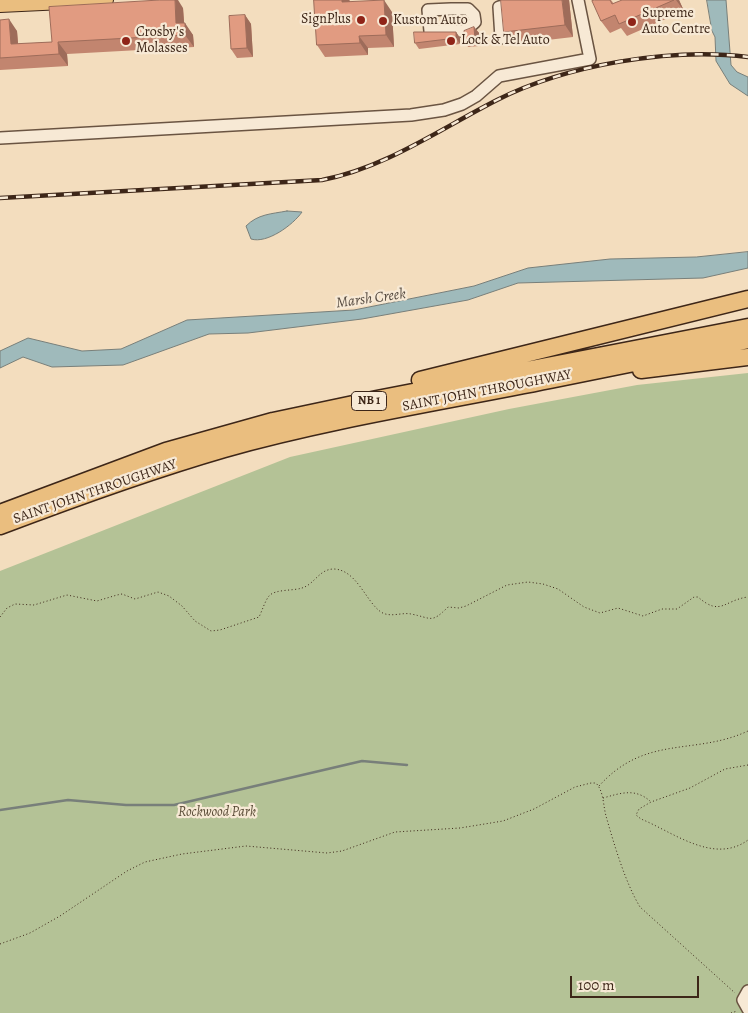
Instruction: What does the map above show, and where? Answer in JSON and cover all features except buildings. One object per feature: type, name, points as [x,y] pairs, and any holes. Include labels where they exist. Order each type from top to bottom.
[{"type":"highway","points":[[273,421],[374,391],[748,299]]},
{"type":"highway","name":"SAINT JOHN THROUGHWAY","points":[[0,513],[166,451],[273,421],[377,399],[748,328]]},
{"type":"highway","name":"SAINT JOHN THROUGHWAY","points":[[0,526],[77,496],[225,449],[381,411],[550,380],[748,340]]},
{"type":"highway","points":[[550,380],[748,357]]},
{"type":"main road","points":[[0,3],[106,0]]},
{"type":"lane","points":[[501,38],[499,7],[531,0]]},
{"type":"lane","points":[[0,138],[401,116],[444,110],[469,101],[498,76],[590,59],[578,0]]},
{"type":"path","points":[[0,617],[7,608],[15,604],[34,605],[66,595],[88,601],[97,601],[122,594],[135,599],[158,592],[169,596],[182,606],[202,628],[220,630],[259,617],[269,597],[274,593],[303,588],[327,570],[336,569],[351,578],[380,611],[386,615],[410,614],[427,620],[438,617],[448,606],[459,608],[466,606],[516,582],[544,584],[558,589],[584,607],[600,613],[618,608],[643,616],[662,609],[677,609],[694,597],[698,597],[715,608],[748,597]]},
{"type":"path","points":[[599,786],[621,765],[632,759],[652,752],[693,743],[727,740],[748,731]]},
{"type":"path","points":[[748,766],[725,769],[690,788],[651,802],[639,809],[636,815],[640,819],[703,848],[736,847],[748,840]]},
{"type":"path","points":[[0,944],[30,933],[60,916],[127,870],[146,862],[182,854],[246,846],[327,852],[342,851],[395,832],[460,828],[503,821],[534,809],[576,787],[591,782],[599,786],[612,835],[640,906],[746,1000]]},
{"type":"path","points":[[602,798],[628,792],[642,794],[651,802]]},
{"type":"green space","name":"Rockwood Park","points":[[748,373],[748,1013],[0,1013],[0,571],[290,457],[509,409],[637,385]]},
{"type":"water","points":[[707,0],[726,0],[731,65],[737,72],[748,77],[748,96],[730,84],[716,61],[715,37],[712,31]]},
{"type":"water","points":[[287,211],[302,212],[286,228],[272,236],[257,240],[251,239],[246,226],[251,222],[265,215]]},
{"type":"water","points":[[748,252],[748,268],[703,278],[518,283],[468,300],[362,319],[248,333],[209,334],[123,365],[52,367],[23,357],[0,368],[0,351],[28,338],[82,351],[121,349],[187,320],[354,310],[474,286],[528,268],[610,259],[696,257]]},
{"type":"waterway","points":[[0,810],[68,800],[126,805],[174,805],[362,761],[407,765]]},
{"type":"railway","points":[[0,198],[322,180],[368,167],[412,146],[497,100],[524,88],[586,68],[653,57],[686,55],[748,57]]},
{"type":"place","name":"SignPlus","points":[[361,20]]},
{"type":"place","name":"Kustom Auto","points":[[383,21]]},
{"type":"place","name":"Supreme Auto Centre","points":[[632,22]]},
{"type":"place","name":"Crosby's Molasses","points":[[126,41]]},
{"type":"place","name":"Lock & Tel Auto","points":[[451,41]]},
{"type":"water label","name":"Marsh Creek","points":[[371,299]]}]
